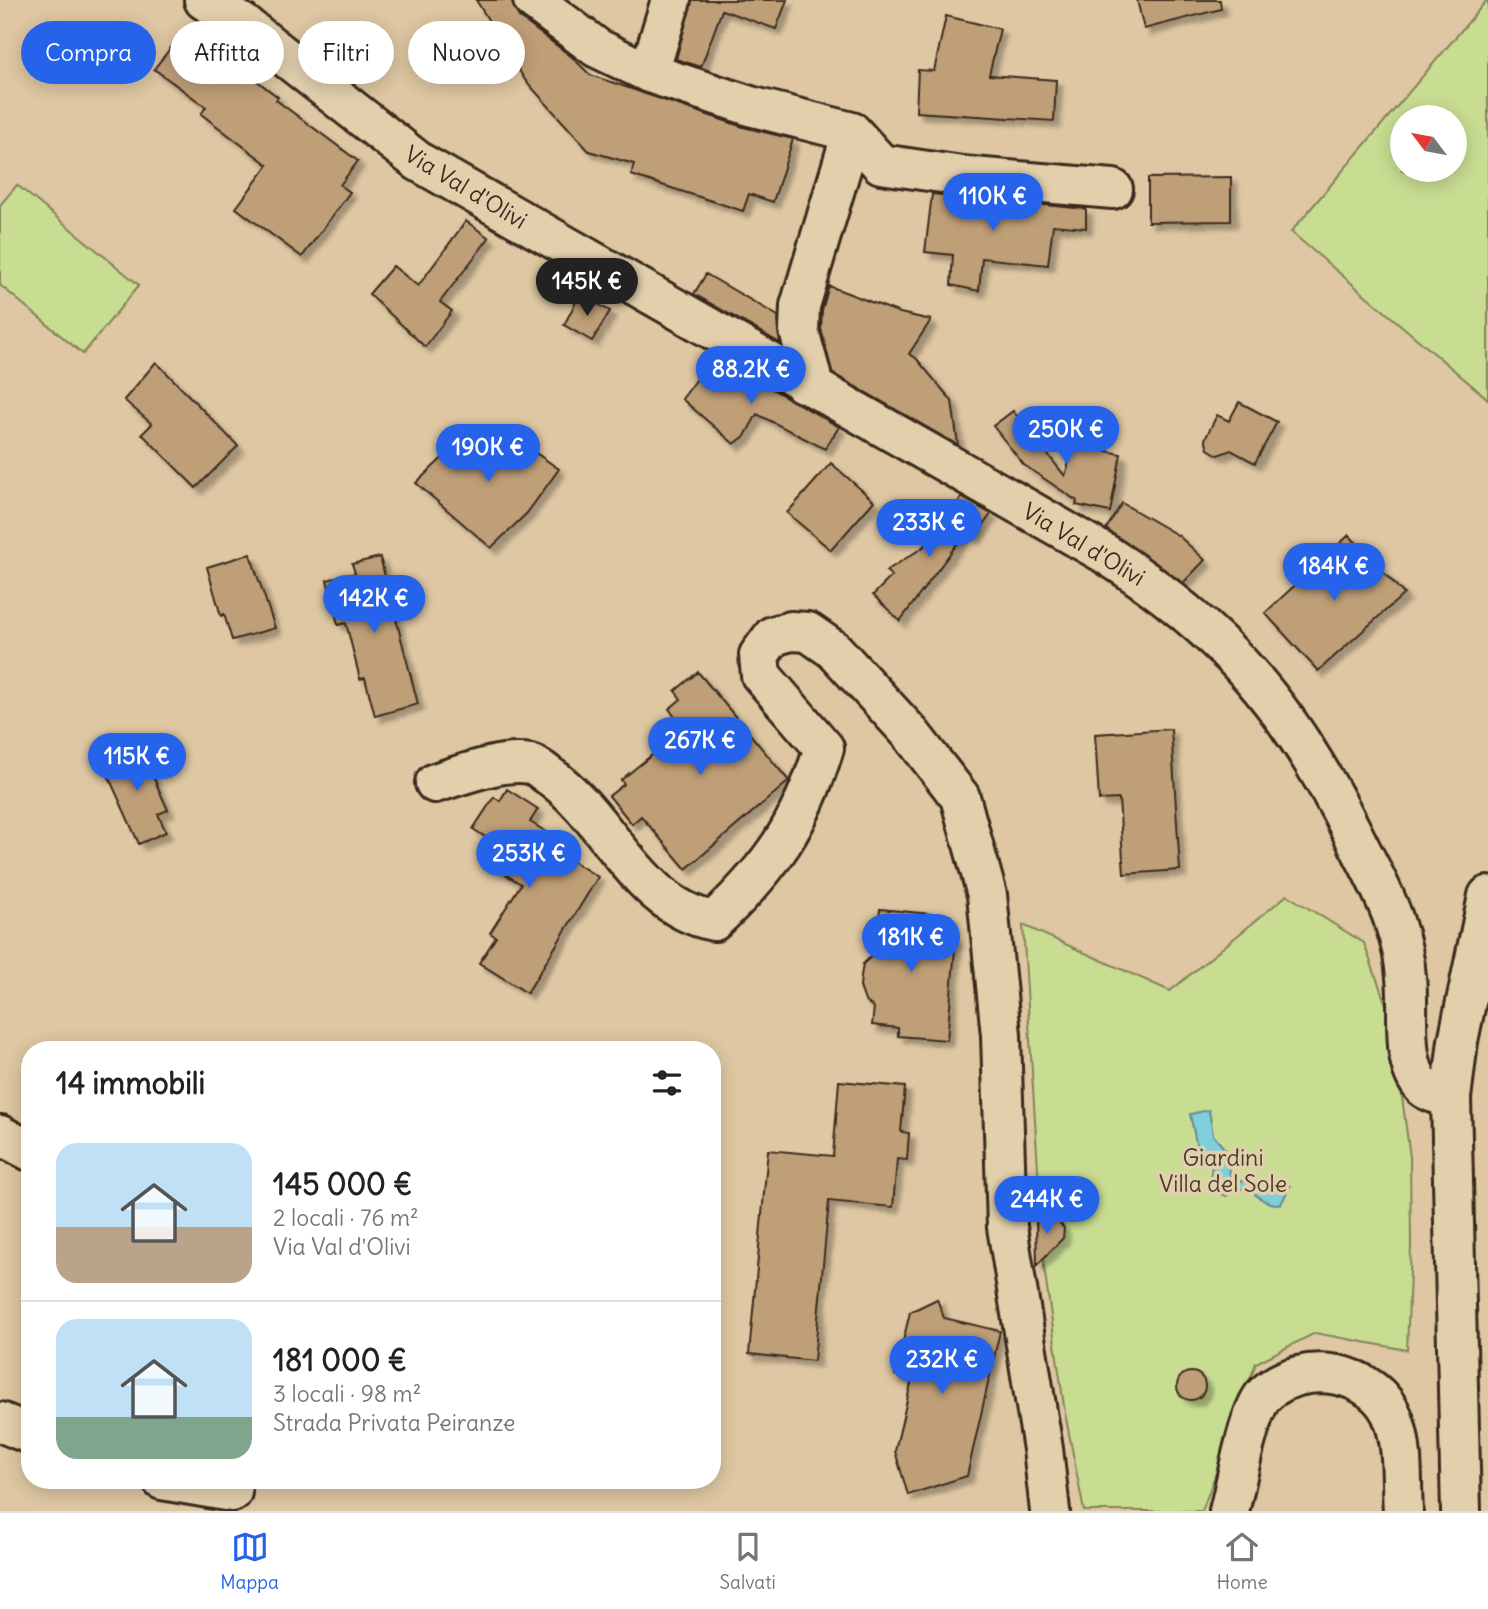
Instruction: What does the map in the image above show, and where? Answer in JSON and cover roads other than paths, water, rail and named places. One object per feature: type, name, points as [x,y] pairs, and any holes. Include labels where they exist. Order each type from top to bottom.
[{"type":"street","name":"Via Val d'Olivi","points":[[204,0],[242,23],[419,162],[1104,553],[1186,610],[1257,679],[1296,731],[1336,800],[1389,907],[1400,939],[1406,976],[1410,1054],[1416,1078],[1424,1089],[1451,1098]]},
{"type":"street","points":[[533,0],[597,48],[649,73],[750,106],[852,132],[881,164],[962,176],[1113,189]]},
{"type":"street","points":[[649,73],[671,0]]},
{"type":"street","points":[[803,383],[811,374],[799,331],[800,306],[852,132]]},
{"type":"street","points":[[435,783],[488,767],[531,764],[559,782],[632,865],[672,905],[693,917],[714,921],[770,864],[810,794],[824,748],[761,675],[759,655],[774,636],[791,631],[808,632],[825,644],[911,734],[960,797],[987,895],[1001,1035],[1007,1227],[1043,1449],[1050,1511]]},
{"type":"street","points":[[1461,1511],[1451,1098],[1458,1041],[1488,896]]},
{"type":"street","points":[[0,1135],[21,1147]]},
{"type":"street","points":[[1230,1511],[1249,1430],[1264,1395],[1289,1379],[1314,1373],[1349,1376],[1377,1395],[1394,1420],[1403,1511]]},
{"type":"street","points":[[0,1422],[21,1430]]},
{"type":"street","points":[[210,1489],[236,1494]]},
{"type":"water","points":[[1209,1110],[1213,1135],[1229,1154],[1230,1180],[1261,1183],[1283,1181],[1290,1186],[1281,1204],[1263,1200],[1249,1188],[1233,1190],[1226,1196],[1210,1188],[1212,1162],[1196,1143],[1190,1114]]},
{"type":"park label","name":"Giardini Villa del Sole","points":[[1223,1170]]}]
